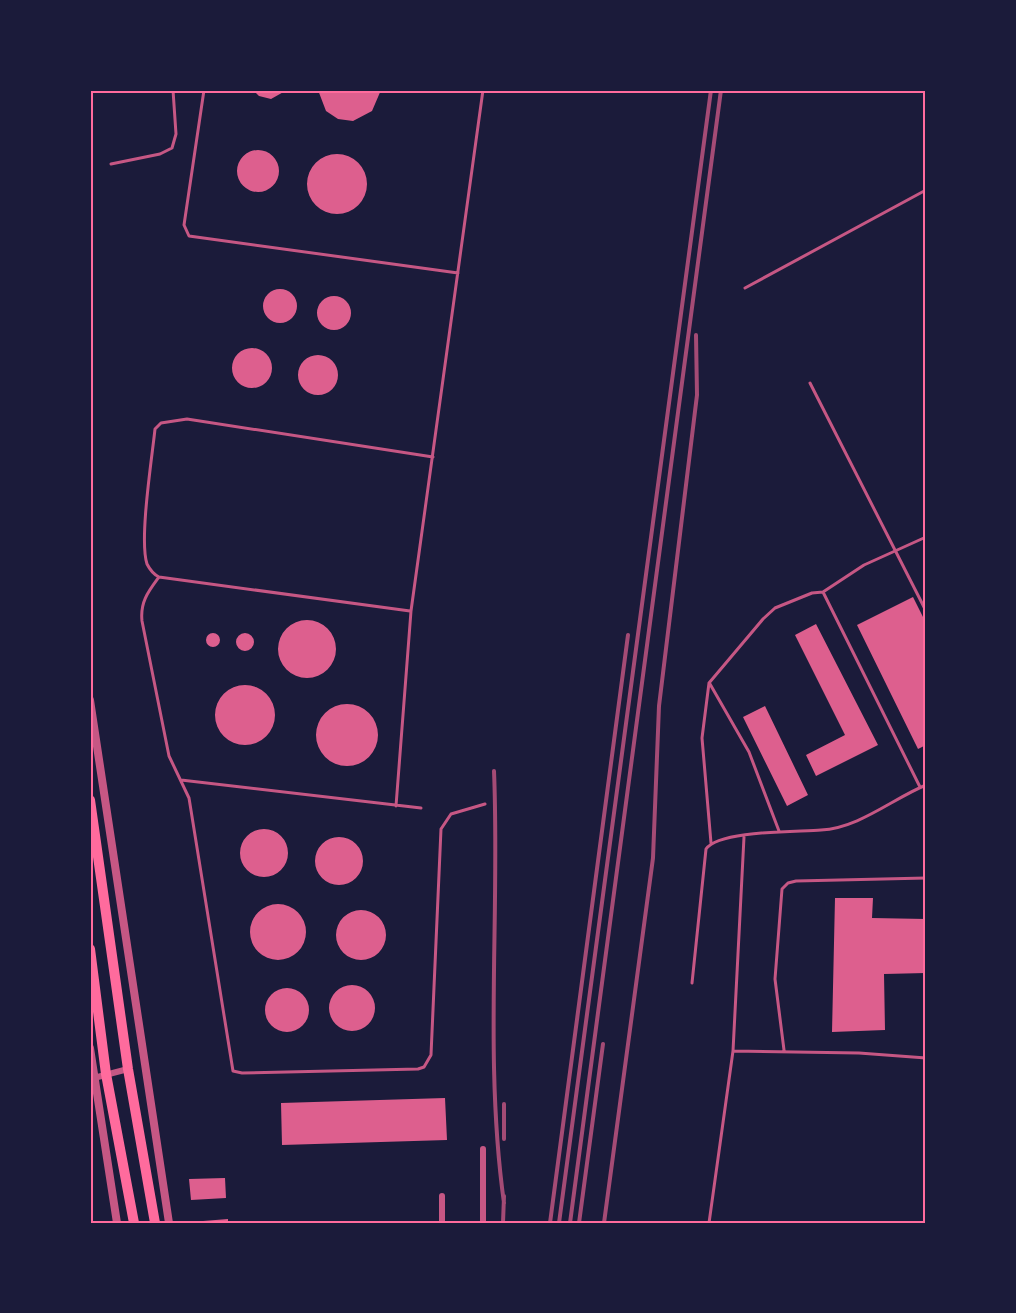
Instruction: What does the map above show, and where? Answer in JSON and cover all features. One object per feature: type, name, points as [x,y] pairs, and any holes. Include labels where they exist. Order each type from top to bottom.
[{"type":"highway","points":[[90,801],[128,1069],[154,1223]]},
{"type":"highway","points":[[90,949],[106,1074],[134,1223]]},
{"type":"street","points":[[90,700],[169,1223]]},
{"type":"street","points":[[90,1048],[92,1078],[117,1223]]},
{"type":"street","points":[[92,1078],[128,1069]]},
{"type":"street","points":[[483,1149],[483,1223]]},
{"type":"street","points":[[442,1196],[442,1223]]},
{"type":"lane","points":[[111,164],[160,154],[172,148],[176,134],[173,90]]},
{"type":"lane","points":[[204,90],[184,225],[189,236],[458,273]]},
{"type":"lane","points":[[396,806],[411,611],[483,90]]},
{"type":"lane","points":[[745,288],[926,190]]},
{"type":"lane","points":[[810,383],[926,611]]},
{"type":"lane","points":[[411,611],[159,577],[152,573],[147,563],[145,543],[155,429],[161,423],[187,419],[434,457]]},
{"type":"lane","points":[[711,843],[702,738],[709,683],[775,608],[812,593],[823,592],[864,565],[926,537]]},
{"type":"lane","points":[[159,577],[141,607],[142,621],[169,756],[189,798],[233,1071],[242,1073],[418,1069],[424,1067],[430,1055],[441,829],[451,814],[485,804]]},
{"type":"lane","points":[[823,592],[920,787]]},
{"type":"lane","points":[[709,683],[748,752],[780,831]]},
{"type":"lane","points":[[181,780],[421,808]]},
{"type":"lane","points":[[692,983],[706,849],[711,843],[721,838],[780,831],[838,828],[926,785]]},
{"type":"lane","points":[[709,1223],[733,1051],[744,837]]},
{"type":"lane","points":[[784,1050],[775,979],[782,889],[788,883],[796,881],[926,879]]},
{"type":"lane","points":[[733,1051],[784,1050],[926,1058]]},
{"type":"building","points":[[253,90],[287,90],[271,99],[259,96]]},
{"type":"building","points":[[318,90],[381,90],[372,111],[353,121],[338,119],[326,111]]},
{"type":"building","points":[[258,150],[266,151],[273,156],[278,163],[278,179],[273,186],[266,191],[258,192],[250,191],[243,186],[238,179],[237,171],[238,163],[243,156],[250,151]]},
{"type":"building","points":[[337,154],[354,159],[362,167],[367,184],[362,201],[354,209],[337,214],[320,209],[312,201],[307,184],[312,167],[320,159]]},
{"type":"building","points":[[280,289],[292,294],[297,306],[292,318],[280,323],[268,318],[263,306],[268,294]]},
{"type":"building","points":[[334,296],[346,301],[351,313],[346,325],[334,330],[322,325],[317,313],[322,301]]},
{"type":"building","points":[[252,348],[266,354],[272,368],[266,382],[252,388],[238,382],[232,368],[238,354]]},
{"type":"building","points":[[318,355],[332,361],[338,375],[332,389],[318,395],[304,389],[298,375],[304,361]]},
{"type":"building","points":[[913,597],[926,623],[926,745],[918,749],[857,625]]},
{"type":"building","points":[[307,620],[318,622],[331,633],[336,649],[334,660],[323,673],[307,678],[296,676],[283,665],[278,649],[280,638],[291,625]]},
{"type":"building","points":[[816,624],[878,745],[816,776],[806,755],[845,735],[795,635]]},
{"type":"building","points":[[213,633],[218,635],[220,640],[218,645],[213,647],[208,645],[206,640],[208,635]]},
{"type":"building","points":[[245,633],[251,636],[254,642],[251,648],[245,651],[239,648],[236,642],[239,636]]},
{"type":"building","points":[[239,685],[251,685],[262,690],[270,698],[275,715],[273,727],[262,740],[251,745],[239,745],[228,740],[220,732],[215,721],[215,709],[220,698],[228,690]]},
{"type":"building","points":[[347,704],[359,706],[369,713],[376,723],[378,735],[376,747],[369,757],[359,764],[347,766],[335,764],[325,757],[318,747],[316,735],[318,723],[325,713],[335,706]]},
{"type":"building","points":[[765,706],[808,795],[787,806],[743,717]]},
{"type":"building","points":[[259,829],[269,829],[281,836],[288,848],[288,858],[281,870],[269,877],[259,877],[244,866],[240,858],[240,848],[251,833]]},
{"type":"building","points":[[334,837],[344,837],[356,844],[363,856],[363,866],[356,878],[344,885],[334,885],[319,874],[315,866],[315,856],[326,841]]},
{"type":"building","points":[[835,898],[873,898],[872,918],[926,919],[926,973],[884,974],[885,1030],[832,1032]]},
{"type":"building","points":[[278,904],[289,906],[298,912],[304,921],[306,932],[304,943],[298,952],[289,958],[278,960],[267,958],[258,952],[252,943],[250,932],[252,921],[258,912],[267,906]]},
{"type":"building","points":[[361,910],[379,917],[386,935],[379,953],[361,960],[343,953],[336,935],[343,917]]},
{"type":"building","points":[[352,985],[368,992],[375,1008],[368,1024],[352,1031],[336,1024],[329,1008],[336,992]]},
{"type":"building","points":[[287,988],[303,994],[309,1010],[303,1026],[287,1032],[271,1026],[265,1010],[271,994]]},
{"type":"building","points":[[445,1098],[447,1140],[282,1145],[281,1103]]},
{"type":"building","points":[[225,1178],[226,1198],[191,1200],[189,1179]]},
{"type":"building","points":[[228,1219],[228,1223],[203,1223],[203,1221]]},
{"type":"railway","points":[[559,1223],[711,90]]},
{"type":"railway","points":[[570,1223],[721,90]]},
{"type":"railway","points":[[604,1223],[653,858],[659,706],[697,395],[696,335]]},
{"type":"railway","points":[[550,1223],[628,635]]},
{"type":"railway","points":[[494,771],[495,1095],[504,1203]]},
{"type":"railway","points":[[579,1223],[603,1044]]},
{"type":"railway","points":[[504,1104],[504,1139]]},
{"type":"railway","points":[[503,1223],[504,1196]]}]
